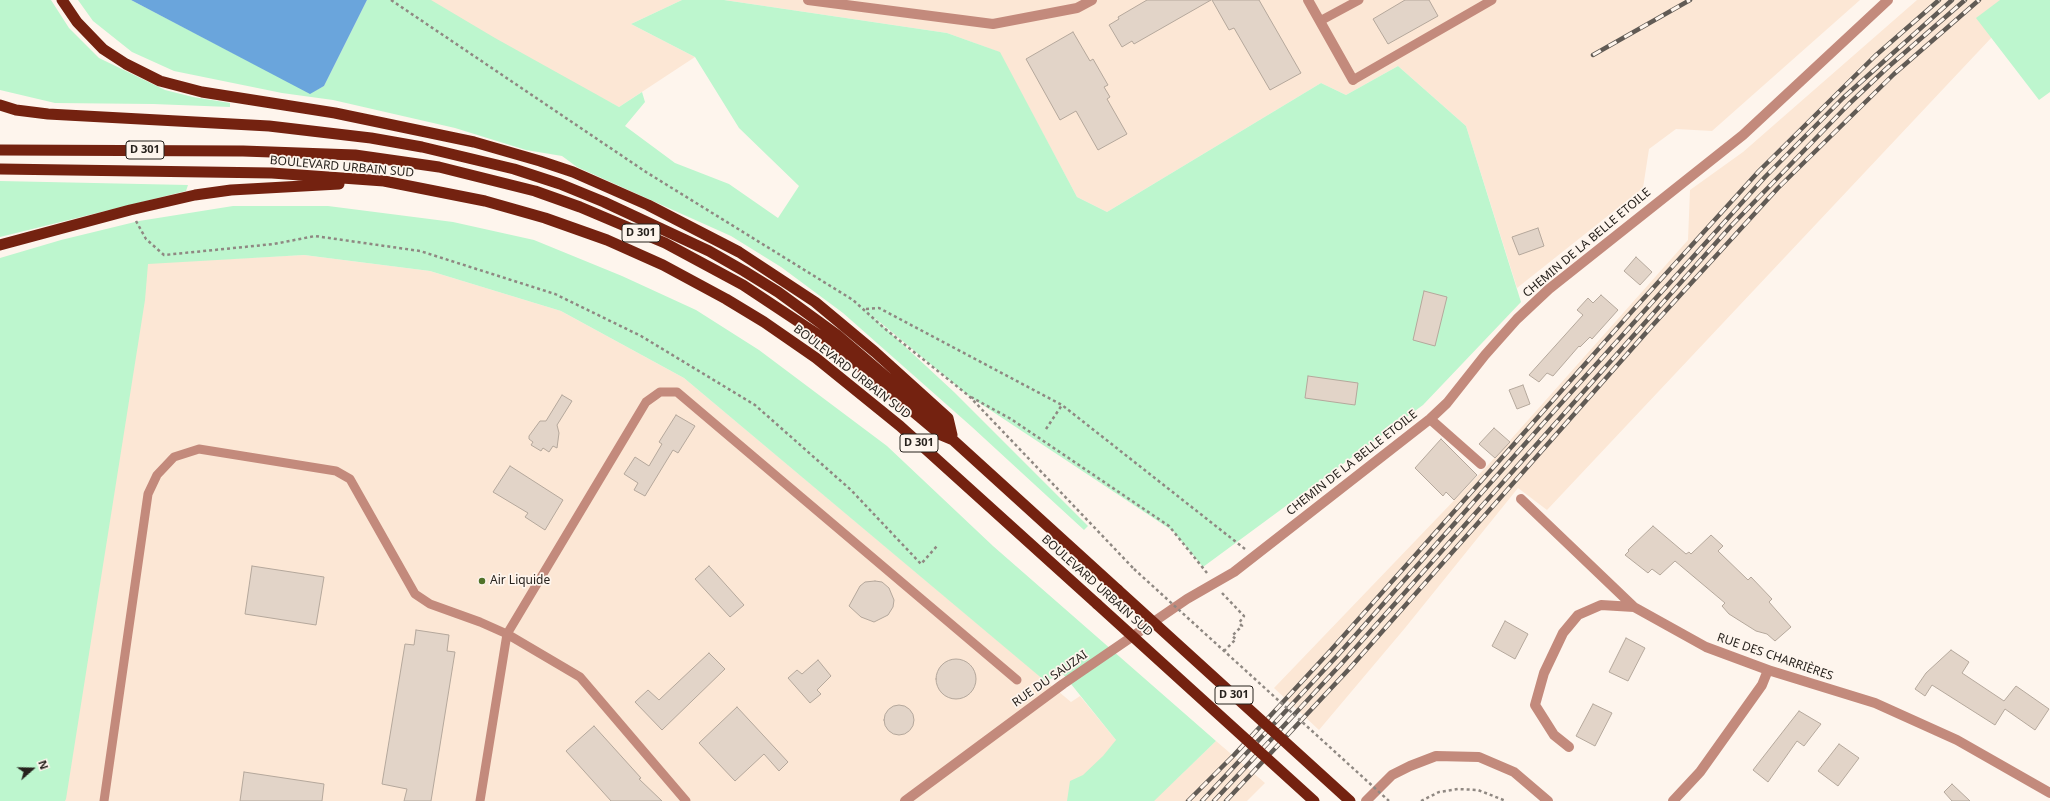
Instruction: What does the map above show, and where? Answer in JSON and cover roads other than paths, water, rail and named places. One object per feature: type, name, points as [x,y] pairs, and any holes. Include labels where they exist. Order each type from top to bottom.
[{"type":"highway","points":[[62,0],[77,22],[103,48],[126,64],[160,81],[202,92],[334,113],[474,142],[547,163],[648,205],[739,252],[815,302],[875,352],[948,418],[953,440]]},
{"type":"highway","points":[[0,105],[16,110],[48,114],[270,126],[371,138],[469,157],[514,169],[560,184],[604,202],[709,251],[778,292],[868,360],[947,429],[953,440]]},
{"type":"highway","name":"D 301","points":[[0,150],[243,150],[355,155],[439,166],[535,191],[580,207],[665,243],[743,285],[834,346],[941,435],[953,440]]},
{"type":"highway","name":"BOULEVARD URBAIN SUD","points":[[0,169],[272,173],[384,181],[472,197],[570,226],[663,265],[726,299],[790,339],[864,395],[1314,801]]},
{"type":"highway","points":[[0,245],[130,210],[195,195],[231,190],[384,181]]},
{"type":"highway","name":"BOULEVARD URBAIN SUD","points":[[953,440],[1350,801]]},
{"type":"street","points":[[808,0],[993,24],[1077,8],[1092,0]]},
{"type":"street","points":[[1308,0],[1353,80]]},
{"type":"street","name":"CHEMIN DE LA BELLE ETOILE","points":[[1214,584],[1254,557],[1430,419],[1447,403],[1485,355],[1518,319],[1549,289],[1743,135],[1888,0]]},
{"type":"street","points":[[1430,419],[1481,464]]},
{"type":"street","name":"RUE DES CHARRIÈRES","points":[[1521,499],[1634,607],[1706,647],[1768,670],[1875,703],[1957,740],[2050,793]]},
{"type":"street","name":"RUE DU SAUZAI","points":[[905,801],[1062,684],[1187,599],[1214,584]]},
{"type":"street","points":[[1569,747],[1554,734],[1535,705],[1544,673],[1563,633],[1578,615],[1601,605],[1634,607]]},
{"type":"street","points":[[1673,801],[1700,772],[1762,685],[1768,670]]},
{"type":"street","points":[[1366,801],[1392,775],[1436,756],[1479,757],[1514,772],[1548,801]]},
{"type":"lane","points":[[1320,21],[1359,0]]},
{"type":"lane","points":[[1353,80],[1492,0]]},
{"type":"lane","points":[[480,801],[507,634],[646,402],[660,392],[677,392],[1017,680]]},
{"type":"lane","points":[[104,801],[148,494],[157,475],[174,457],[199,449],[336,471],[350,479],[415,594],[430,604],[480,622],[507,634],[580,677],[686,801]]},
{"type":"water","points":[[131,0],[367,0],[324,86],[310,94]]},
{"type":"railway","points":[[1593,55],[1690,0]]},
{"type":"railway","points":[[1188,801],[1234,755],[1331,650],[1634,309],[1759,171],[1875,56],[1939,0]]},
{"type":"railway","points":[[1202,801],[1337,656],[1556,409],[1765,177],[1843,98],[1952,0]]},
{"type":"railway","points":[[1214,801],[1343,662],[1731,226],[1849,104],[1887,68],[1965,0]]},
{"type":"railway","points":[[1226,801],[1350,668],[1652,326],[1778,188],[1894,74],[1979,0]]},
{"type":"place","name":"Air Liquide","points":[[482,581]]}]
